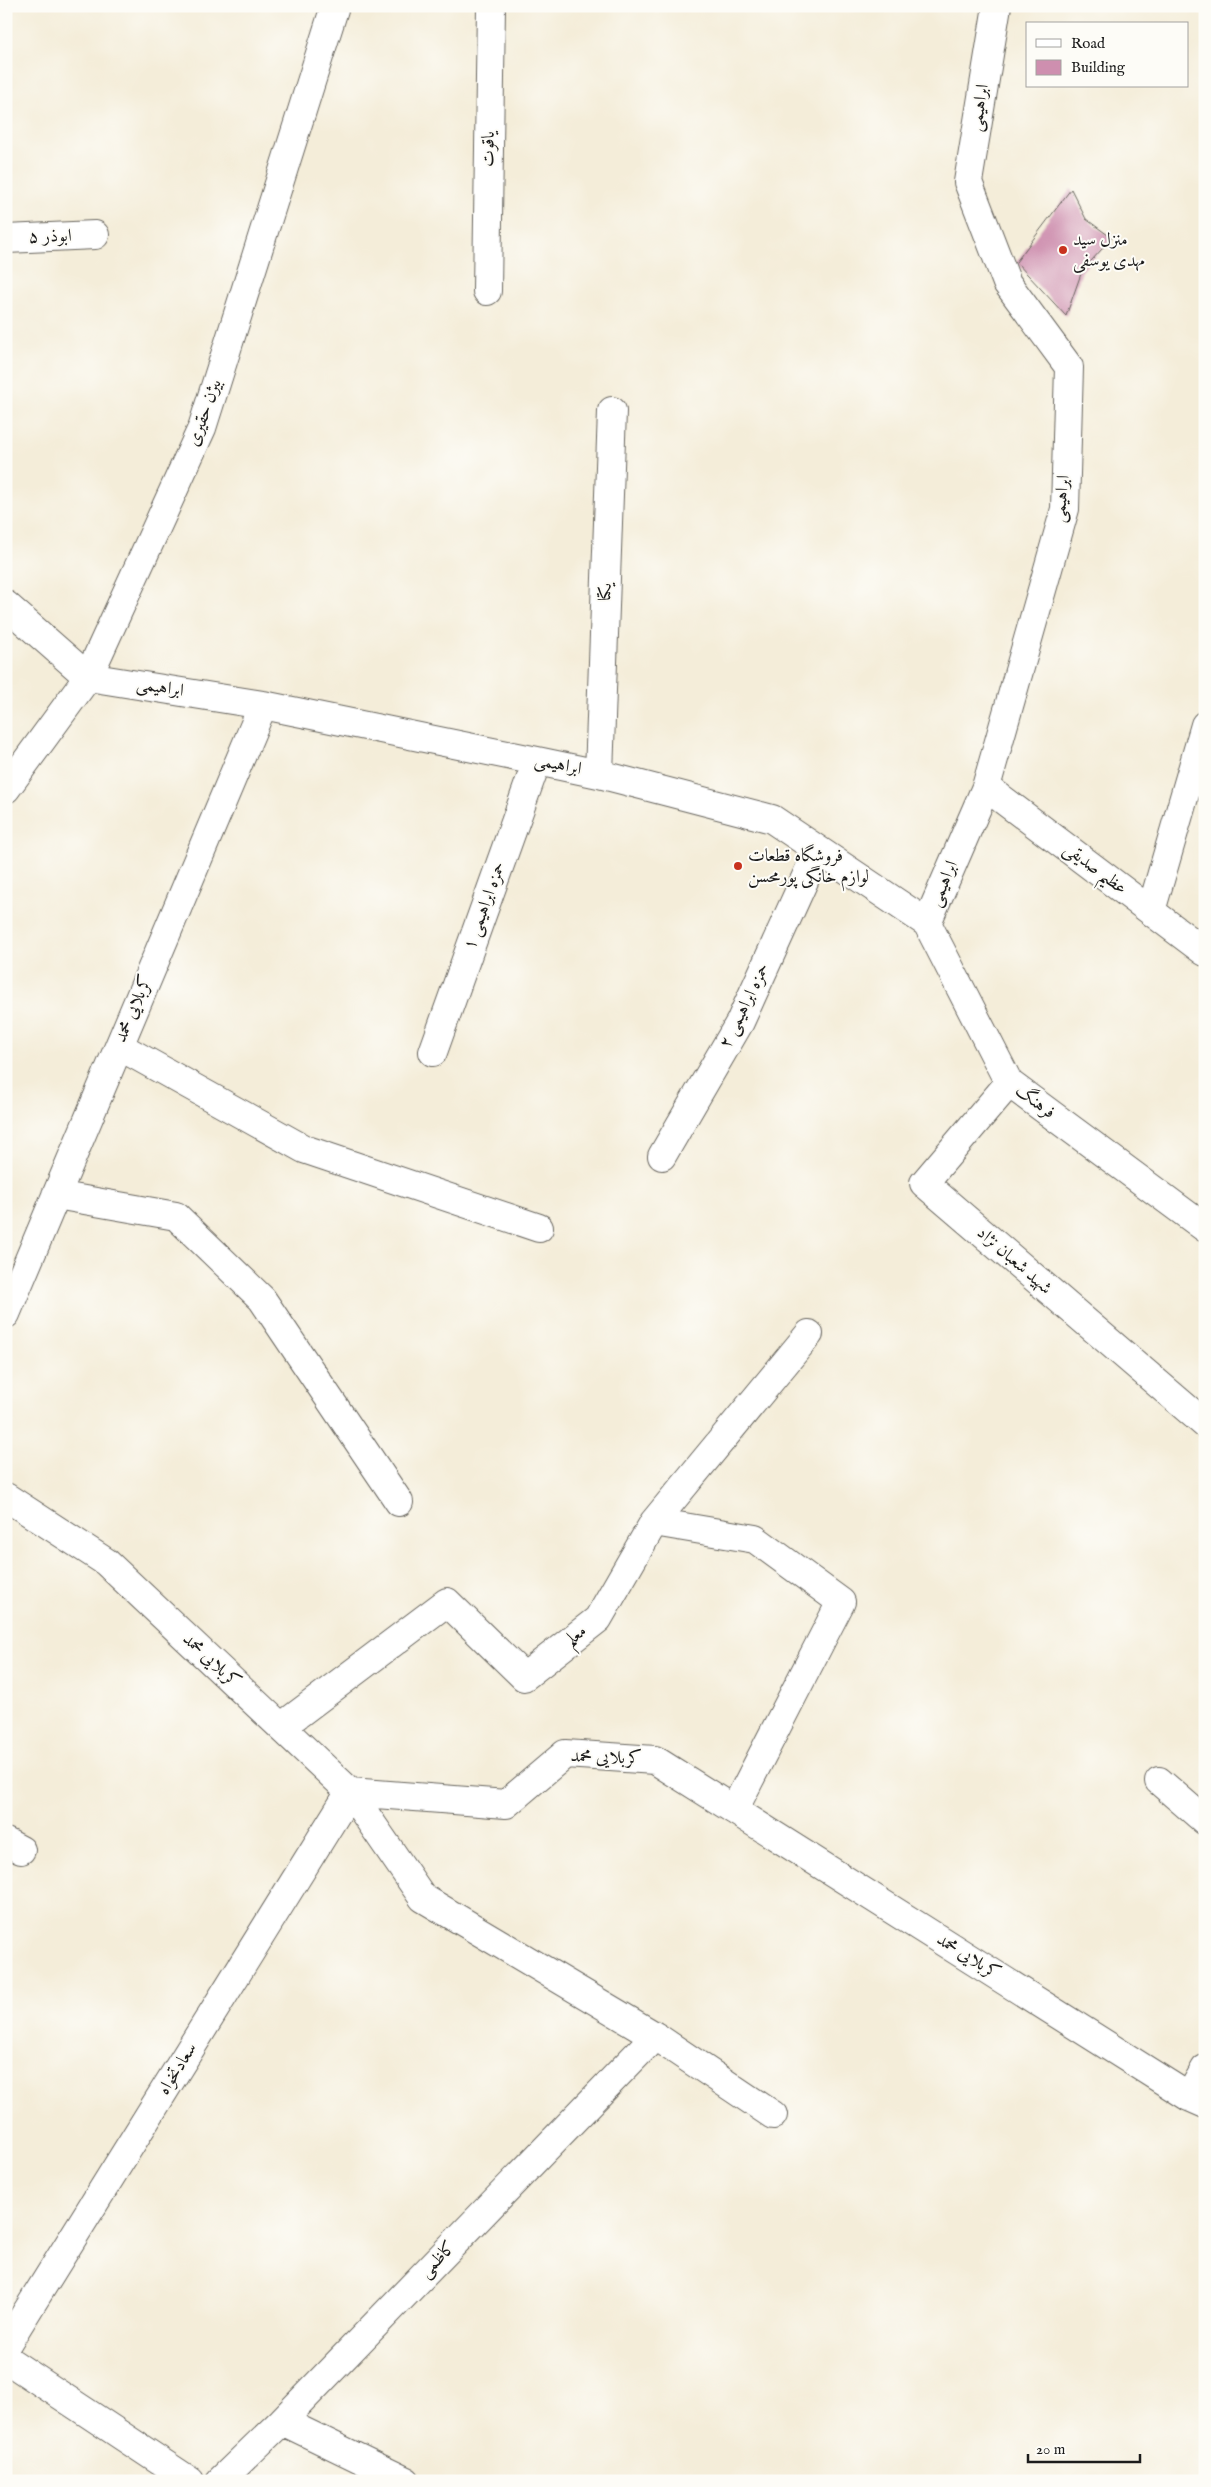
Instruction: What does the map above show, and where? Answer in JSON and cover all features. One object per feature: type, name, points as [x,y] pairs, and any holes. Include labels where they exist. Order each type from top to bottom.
[{"type":"street","name":"بیژن حقیری","points":[[6,789],[88,677],[202,428],[335,6]]},
{"type":"street","name":"یاقوت","points":[[486,291],[491,6]]},
{"type":"street","name":"ابراهیمی","points":[[88,677],[263,705],[600,774],[772,819],[927,923],[986,787],[1065,509],[1069,367],[1007,283],[968,182],[997,6]]},
{"type":"street","name":"ابوذر ۵","points":[[6,239],[94,235]]},
{"type":"street","name":"یکتا","points":[[600,774],[612,411]]},
{"type":"street","points":[[6,605],[88,677]]},
{"type":"street","name":"کربلایی محمد","points":[[6,1314],[263,705]]},
{"type":"street","points":[[1151,911],[1205,726]]},
{"type":"street","name":"حمزه ابراهیمی ۱","points":[[433,1052],[537,761]]},
{"type":"street","name":"عظیم صدیقی","points":[[986,787],[1205,952]]},
{"type":"street","name":"حمزه ابراهیمی ۲","points":[[662,1156],[740,1022],[818,850]]},
{"type":"street","name":"فرهنگ","points":[[927,923],[1008,1083],[1205,1228]]},
{"type":"street","points":[[119,1046],[304,1149],[539,1228]]},
{"type":"street","name":"شهید شعبان نژاد","points":[[1008,1083],[924,1183],[1205,1424]]},
{"type":"street","points":[[56,1195],[176,1216],[262,1299],[399,1502]]},
{"type":"street","name":"معلم","points":[[281,1727],[447,1602],[524,1678],[598,1618],[654,1522],[809,1334]]},
{"type":"street","name":"کربلایی محمد","points":[[6,1497],[106,1562],[350,1792],[506,1804],[565,1754],[656,1760],[1197,2100]]},
{"type":"street","points":[[654,1522],[754,1539],[841,1602],[734,1810]]},
{"type":"street","points":[[1159,1781],[1205,1821]]},
{"type":"street","points":[[350,1792],[423,1898],[655,2036],[773,2115]]},
{"type":"street","name":"سعادتخواه","points":[[6,2345],[350,1792]]},
{"type":"street","name":"کاظمی","points":[[220,2481],[282,2421],[655,2036]]},
{"type":"street","points":[[1197,2100],[1205,2069]]},
{"type":"street","points":[[6,2359],[190,2481]]},
{"type":"street","points":[[282,2421],[406,2481]]},
{"type":"building","name":"منزل سید مهدی یوسفی","points":[[1071,189],[1086,219],[1112,238],[1082,271],[1066,316],[1016,262]]},
{"type":"place","name":"منزل سید مهدی یوسفی","points":[[1063,250]]},
{"type":"place","name":"فروشگاه قطعات لوازم خانگی پورمحسن","points":[[738,866]]}]
